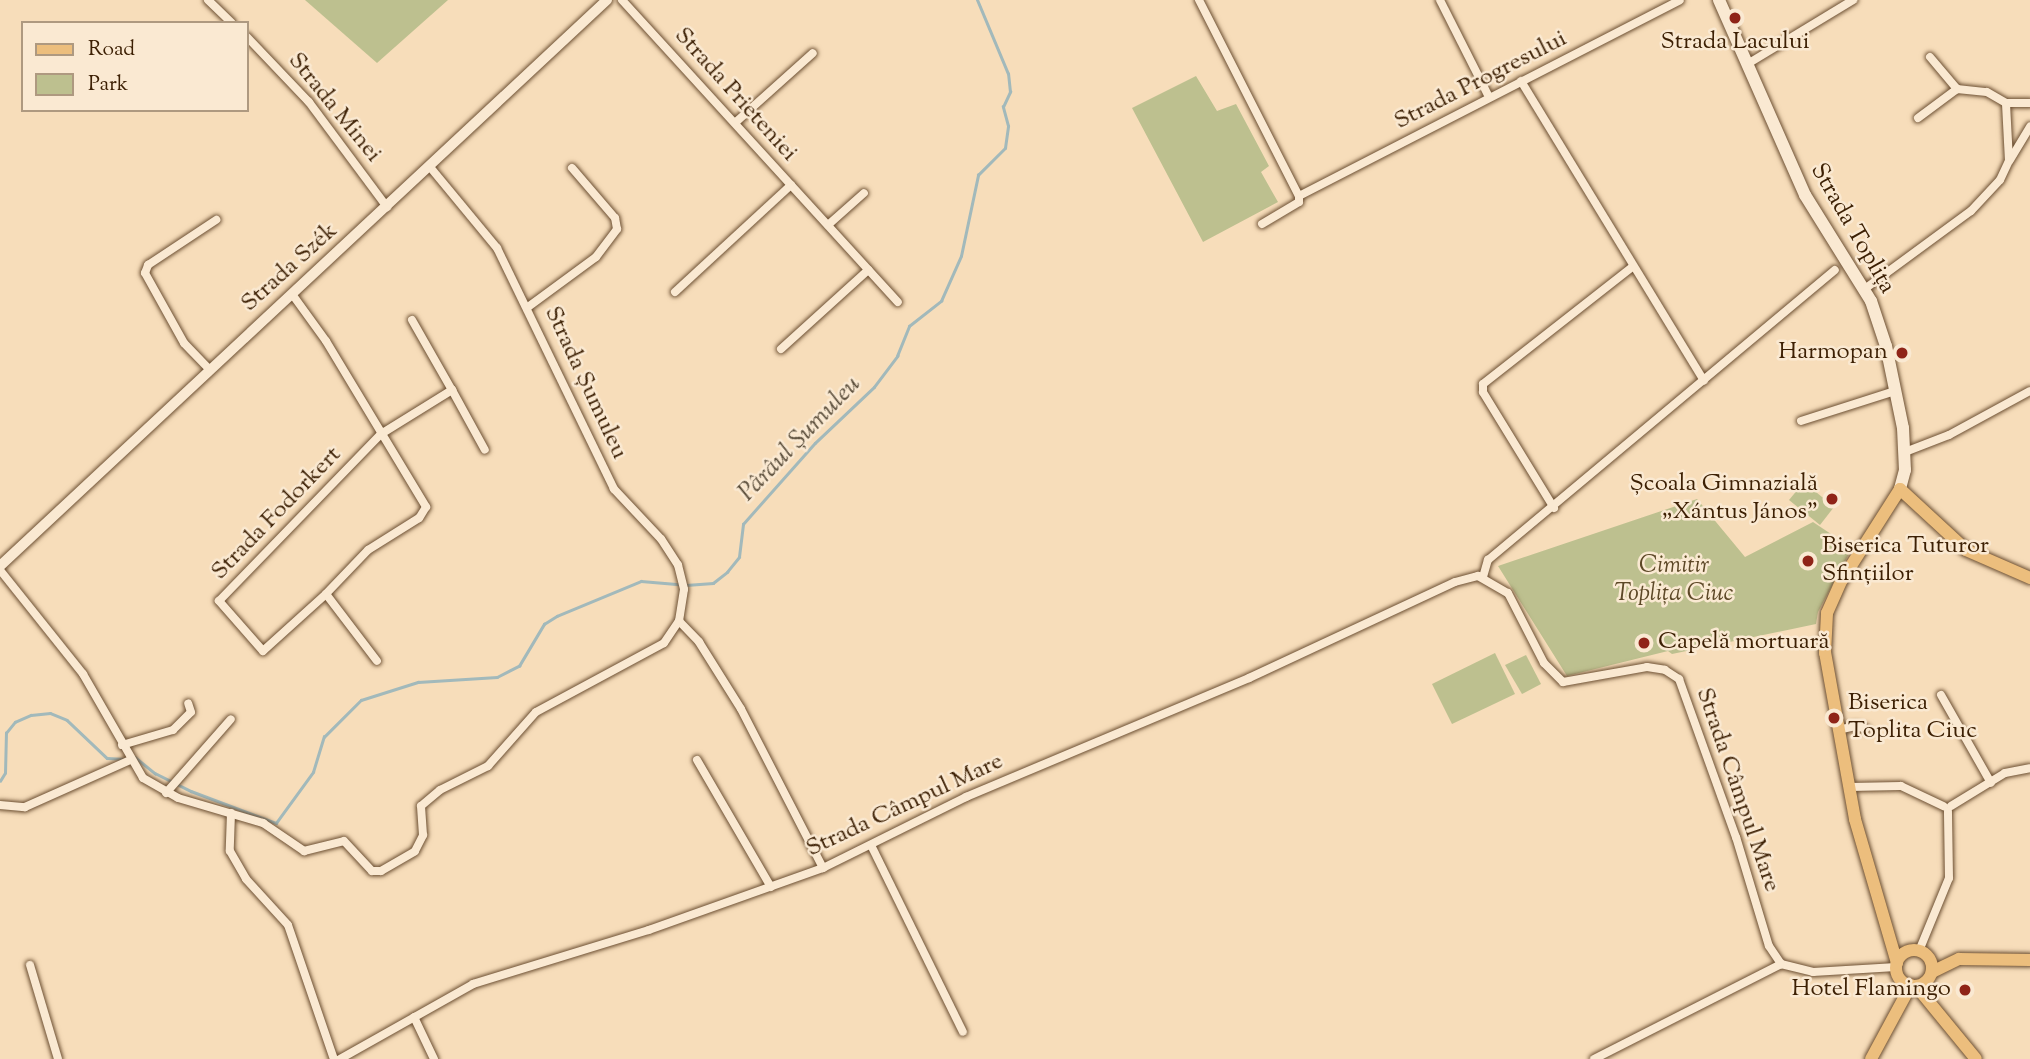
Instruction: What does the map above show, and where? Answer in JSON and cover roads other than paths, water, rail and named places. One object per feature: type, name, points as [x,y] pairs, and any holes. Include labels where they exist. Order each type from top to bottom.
[{"type":"main road","name":"Strada Toplița","points":[[1719,0],[1805,195],[1866,288],[1886,346],[1895,391],[1905,452],[1900,489],[1842,580],[1826,619],[1825,653],[1842,729],[1858,830],[1888,924],[1897,969],[1896,1007]]},
{"type":"main road","points":[[1900,489],[1966,550],[2030,578]]},
{"type":"main road","name":"Strada Toplița","points":[[1888,924],[1914,951],[1931,962],[1921,981]]},
{"type":"main road","points":[[1914,951],[1897,969],[1921,981],[1936,1007],[1976,1059]]},
{"type":"main road","points":[[1871,1059],[1896,1007],[1921,981],[1968,958],[2030,960]]},
{"type":"street","points":[[208,0],[230,21]]},
{"type":"street","name":"Strada Szék","points":[[0,568],[607,0]]},
{"type":"street","name":"Strada Prieteniei","points":[[622,0],[898,302]]},
{"type":"street","points":[[1199,0],[1299,196]]},
{"type":"street","points":[[1440,0],[1489,97]]},
{"type":"street","name":"Strada Progresului","points":[[1262,224],[1299,202],[1299,196],[1680,0]]},
{"type":"street","points":[[1749,64],[1853,0]]},
{"type":"street","name":"Strada Minei","points":[[248,38],[309,102],[387,207]]},
{"type":"street","points":[[736,122],[813,52]]},
{"type":"street","points":[[1930,57],[1957,89]]},
{"type":"street","points":[[1521,82],[1704,381]]},
{"type":"street","points":[[1918,118],[1957,89],[1987,92],[2006,103],[2030,103]]},
{"type":"street","points":[[2006,103],[2010,161]]},
{"type":"street","points":[[1866,288],[1978,205],[2010,161],[2030,127]]},
{"type":"street","name":"Strada Șumuleu","points":[[430,167],[497,248],[528,307],[614,489],[662,538],[683,579],[679,621]]},
{"type":"street","points":[[528,307],[596,257],[617,229],[615,218],[572,168]]},
{"type":"street","name":"Strada Prieteniei","points":[[675,292],[791,185]]},
{"type":"street","points":[[828,225],[864,192]]},
{"type":"street","points":[[210,370],[184,343],[145,273],[148,265],[216,220]]},
{"type":"street","points":[[1554,508],[1483,392],[1483,384],[1632,267]]},
{"type":"street","points":[[781,349],[868,270]]},
{"type":"street","points":[[1483,577],[1488,560],[1554,508],[1835,270]]},
{"type":"street","name":"Strada Fodorkert","points":[[292,294],[326,341],[381,434],[423,500],[425,513],[368,550],[326,594],[263,651],[219,601],[381,434],[452,390]]},
{"type":"street","points":[[412,320],[485,450]]},
{"type":"street","points":[[1905,452],[1949,435],[2030,390]]},
{"type":"street","points":[[1801,421],[1895,391]]},
{"type":"street","points":[[0,568],[83,674],[130,760],[143,778],[166,793],[263,823],[304,851],[344,841],[366,868],[381,870],[421,844],[421,806],[426,800],[488,766],[546,705],[635,661],[664,643],[679,621],[699,642],[741,709],[823,868]]},
{"type":"street","name":"Strada Câmpul Mare","points":[[340,1059],[473,984],[823,868],[975,792],[1238,683],[1455,582],[1483,577],[1508,593],[1544,663],[1563,682],[1647,667],[1665,670],[1679,679],[1736,837],[1769,946],[1781,964]]},
{"type":"street","points":[[326,594],[377,661]]},
{"type":"street","points":[[1941,695],[1991,783]]},
{"type":"street","points":[[122,745],[173,730],[191,712],[188,703]]},
{"type":"street","points":[[166,793],[231,719]]},
{"type":"street","points":[[1842,729],[1856,726],[1866,729]]},
{"type":"street","points":[[0,804],[24,807],[130,760]]},
{"type":"street","points":[[697,760],[771,887]]},
{"type":"street","points":[[1947,808],[2005,773],[2030,768]]},
{"type":"street","points":[[1850,787],[1900,786],[1947,808]]},
{"type":"street","points":[[1914,951],[1949,878],[1947,808]]},
{"type":"street","points":[[231,813],[230,851],[246,878],[288,925],[334,1059]]},
{"type":"street","points":[[871,845],[963,1032]]},
{"type":"street","points":[[1594,1059],[1781,964],[1813,972],[1897,969]]},
{"type":"street","points":[[30,965],[58,1059]]},
{"type":"street","points":[[414,1017],[434,1059]]},
{"type":"waterway","name":"Pârâul Șumuleu","points":[[686,585],[713,583],[727,572],[739,557],[743,524],[815,443],[874,387],[897,356],[909,326],[941,301],[961,256],[978,175],[1005,148],[1008,126],[1003,107],[1010,92],[1008,74],[977,0]]},
{"type":"waterway","name":"Pârâul Șumuleu","points":[[135,757],[155,773],[191,791],[276,823],[313,772],[324,737],[361,700],[418,682],[497,677],[519,666],[544,624],[557,616],[641,581],[679,584]]},
{"type":"waterway","name":"Pârâul Șumuleu","points":[[0,781],[5,773],[6,733],[15,722],[31,715],[50,713],[67,720],[107,758],[125,759]]},
{"type":"place","name":"Strada Lacului","points":[[1735,18]]},
{"type":"place","name":"Harmopan","points":[[1902,353]]},
{"type":"place","name":"Școala Gimnazială „Xántus János”","points":[[1832,499]]},
{"type":"place","name":"Biserica Tuturor Sfințiilor","points":[[1808,561]]},
{"type":"place","name":"Capelă mortuară","points":[[1644,643]]},
{"type":"place","name":"Biserica Toplita Ciuc","points":[[1834,718]]},
{"type":"place","name":"Hotel Flamingo","points":[[1965,990]]},
{"type":"park label","name":"Cimitir Toplița Ciuc","points":[[1674,581]]}]
